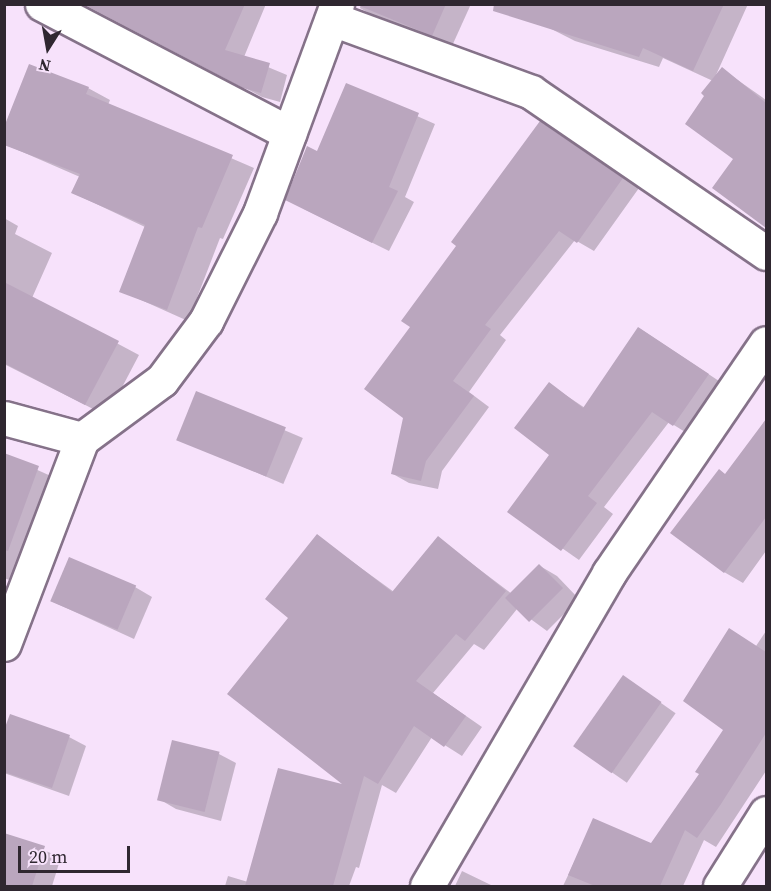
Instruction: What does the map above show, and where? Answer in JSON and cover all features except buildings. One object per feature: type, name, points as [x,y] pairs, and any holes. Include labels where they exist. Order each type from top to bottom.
[{"type":"street","points":[[42,4],[289,132]]},
{"type":"street","points":[[4,644],[82,439],[162,380],[206,321],[260,213],[334,12],[531,92],[766,253]]},
{"type":"street","points":[[427,886],[609,573],[766,343]]},
{"type":"street","points":[[4,418],[82,439]]},
{"type":"street","points":[[720,886],[766,813]]}]
